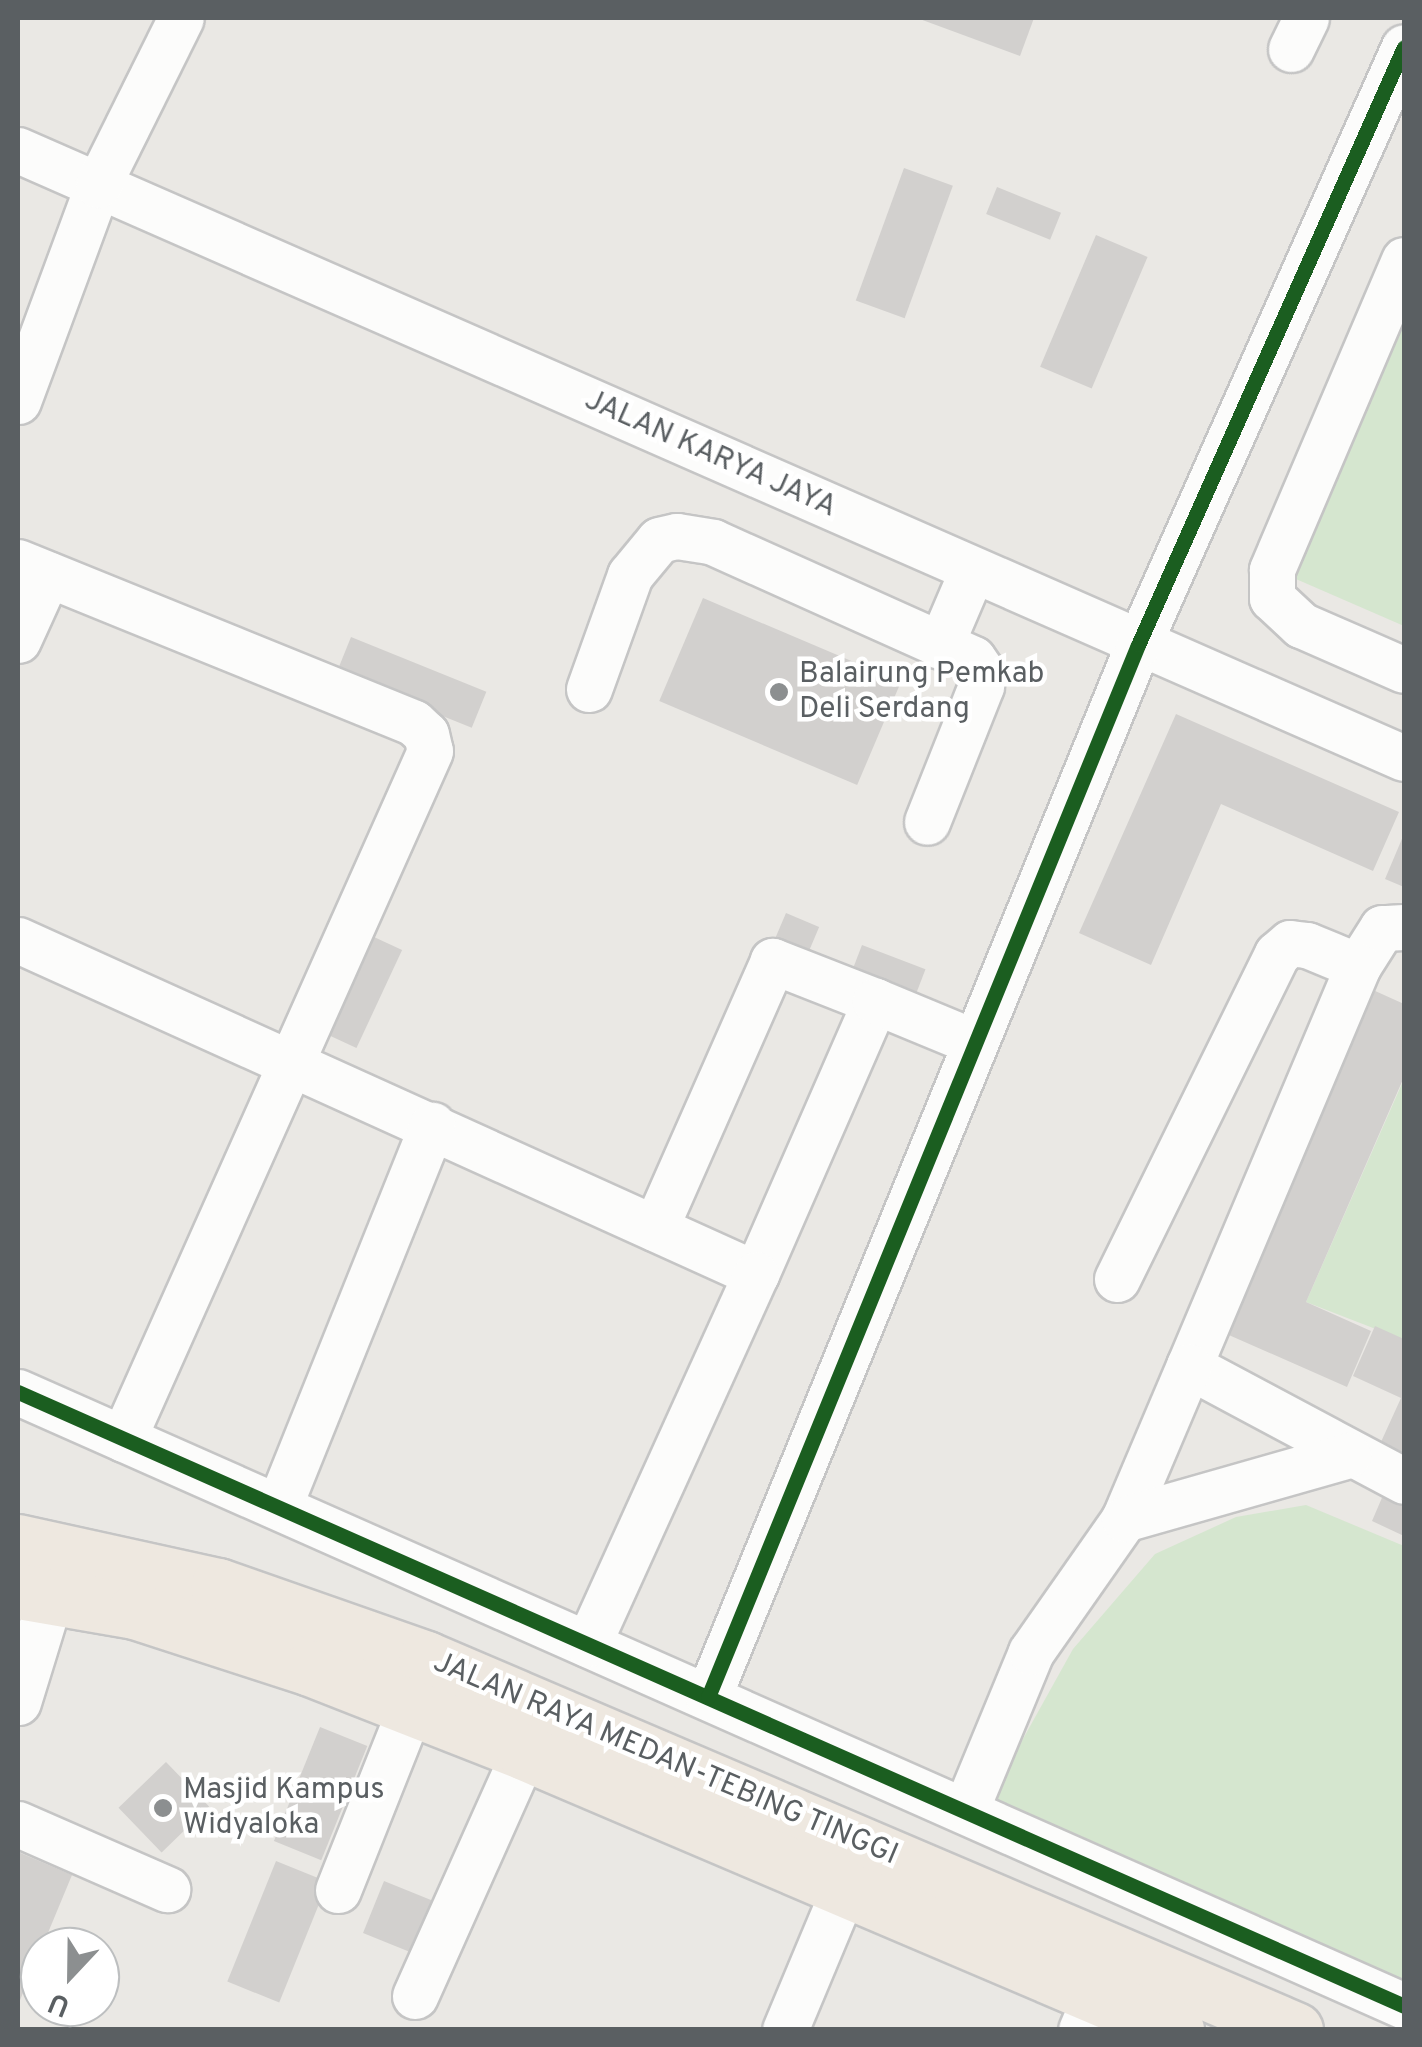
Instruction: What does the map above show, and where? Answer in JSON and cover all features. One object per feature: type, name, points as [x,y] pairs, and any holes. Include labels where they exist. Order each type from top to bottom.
[{"type":"highway","name":"JALAN RAYA MEDAN-TEBING TINGGI","points":[[18,1542],[218,1586],[426,1659],[1295,2030]]},
{"type":"highway","name":"JALAN RAYA MEDAN-TEBING TINGGI","points":[[34,1593],[136,1611],[410,1707],[844,1888],[1088,2012],[1176,2030]]},
{"type":"street","points":[[18,401],[98,185],[171,21]]},
{"type":"street","points":[[708,1697],[1138,645],[1404,47]]},
{"type":"street","name":"JALAN KARYA JAYA","points":[[18,150],[1138,645],[1404,758]]},
{"type":"street","points":[[1404,260],[1272,570],[1272,598],[1301,625],[1404,670]]},
{"type":"street","points":[[589,689],[630,575],[658,540],[677,536],[713,542],[973,660],[982,672],[927,822]]},
{"type":"street","points":[[18,640],[32,568],[414,723],[426,734],[430,751],[294,1065],[123,1439]]},
{"type":"street","points":[[940,646],[972,571]]},
{"type":"street","points":[[966,1809],[1030,1652],[1124,1520],[1358,966],[1382,928],[1404,926]]},
{"type":"street","points":[[18,940],[756,1274]]},
{"type":"street","points":[[1118,1279],[1278,954],[1290,944],[1307,945],[1358,966]]},
{"type":"street","points":[[655,1228],[773,961],[783,960],[974,1042]]},
{"type":"street","points":[[588,1644],[875,1001]]},
{"type":"street","points":[[279,1506],[432,1126]]},
{"type":"street","points":[[1189,1366],[1348,1455],[1404,1481]]},
{"type":"street","points":[[18,1392],[1404,2006]]},
{"type":"street","points":[[1124,1520],[1348,1455]]},
{"type":"street","points":[[18,1702],[34,1593]]},
{"type":"street","points":[[338,1890],[410,1707]]},
{"type":"street","points":[[415,1996],[524,1752]]},
{"type":"street","points":[[18,1824],[167,1888]]},
{"type":"street","points":[[784,2030],[844,1888]]},
{"type":"green space","points":[[1404,313],[1404,626],[1289,576]]},
{"type":"green space","points":[[1404,1079],[1404,1340],[1306,1302]]},
{"type":"green space","points":[[1306,1505],[1404,1546],[1404,1985],[989,1800],[1073,1649],[1155,1554],[1236,1517]]},
{"type":"building","points":[[917,18],[1034,18],[1020,56]]},
{"type":"building","points":[[904,168],[953,186],[905,318],[856,300]]},
{"type":"building","points":[[997,187],[1061,213],[1050,240],[986,214]]},
{"type":"building","points":[[1096,235],[1148,257],[1092,389],[1040,367]]},
{"type":"building","name":"Balairung Pemkab Deli Serdang","points":[[703,598],[901,682],[857,785],[659,701]]},
{"type":"building","points":[[351,637],[486,692],[472,728],[336,673]]},
{"type":"building","points":[[1176,714],[1399,812],[1373,871],[1221,804],[1151,965],[1079,933]]},
{"type":"building","points":[[1404,834],[1404,887],[1385,879]]},
{"type":"building","points":[[786,913],[819,927],[807,955],[774,941]]},
{"type":"building","points":[[374,937],[402,950],[356,1048],[328,1035]]},
{"type":"building","points":[[862,945],[925,969],[916,995],[852,970]]},
{"type":"building","points":[[1373,990],[1404,1004],[1404,1077],[1306,1302],[1371,1331],[1347,1387],[1222,1332]]},
{"type":"building","points":[[1375,1326],[1404,1339],[1404,1536],[1372,1521],[1387,1486],[1365,1477],[1401,1398],[1353,1376]]},
{"type":"building","points":[[320,1727],[367,1746],[321,1860],[274,1841]]},
{"type":"building","name":"Masjid Kampus Widyaloka","points":[[166,1762],[209,1807],[162,1852],[119,1808]]},
{"type":"building","points":[[18,1852],[72,1875],[50,1927],[20,1927],[18,2005]]},
{"type":"building","points":[[276,1861],[328,1882],[279,2003],[227,1982]]},
{"type":"building","points":[[384,1881],[443,1905],[422,1957],[363,1933]]},
{"type":"cycle path","points":[[708,1697],[1138,645],[1404,47]]},
{"type":"cycle path","points":[[18,1392],[1404,2006]]},
{"type":"place","name":"Balairung Pemkab Deli Serdang","points":[[779,692]]},
{"type":"place","name":"Masjid Kampus Widyaloka","points":[[163,1808]]}]
